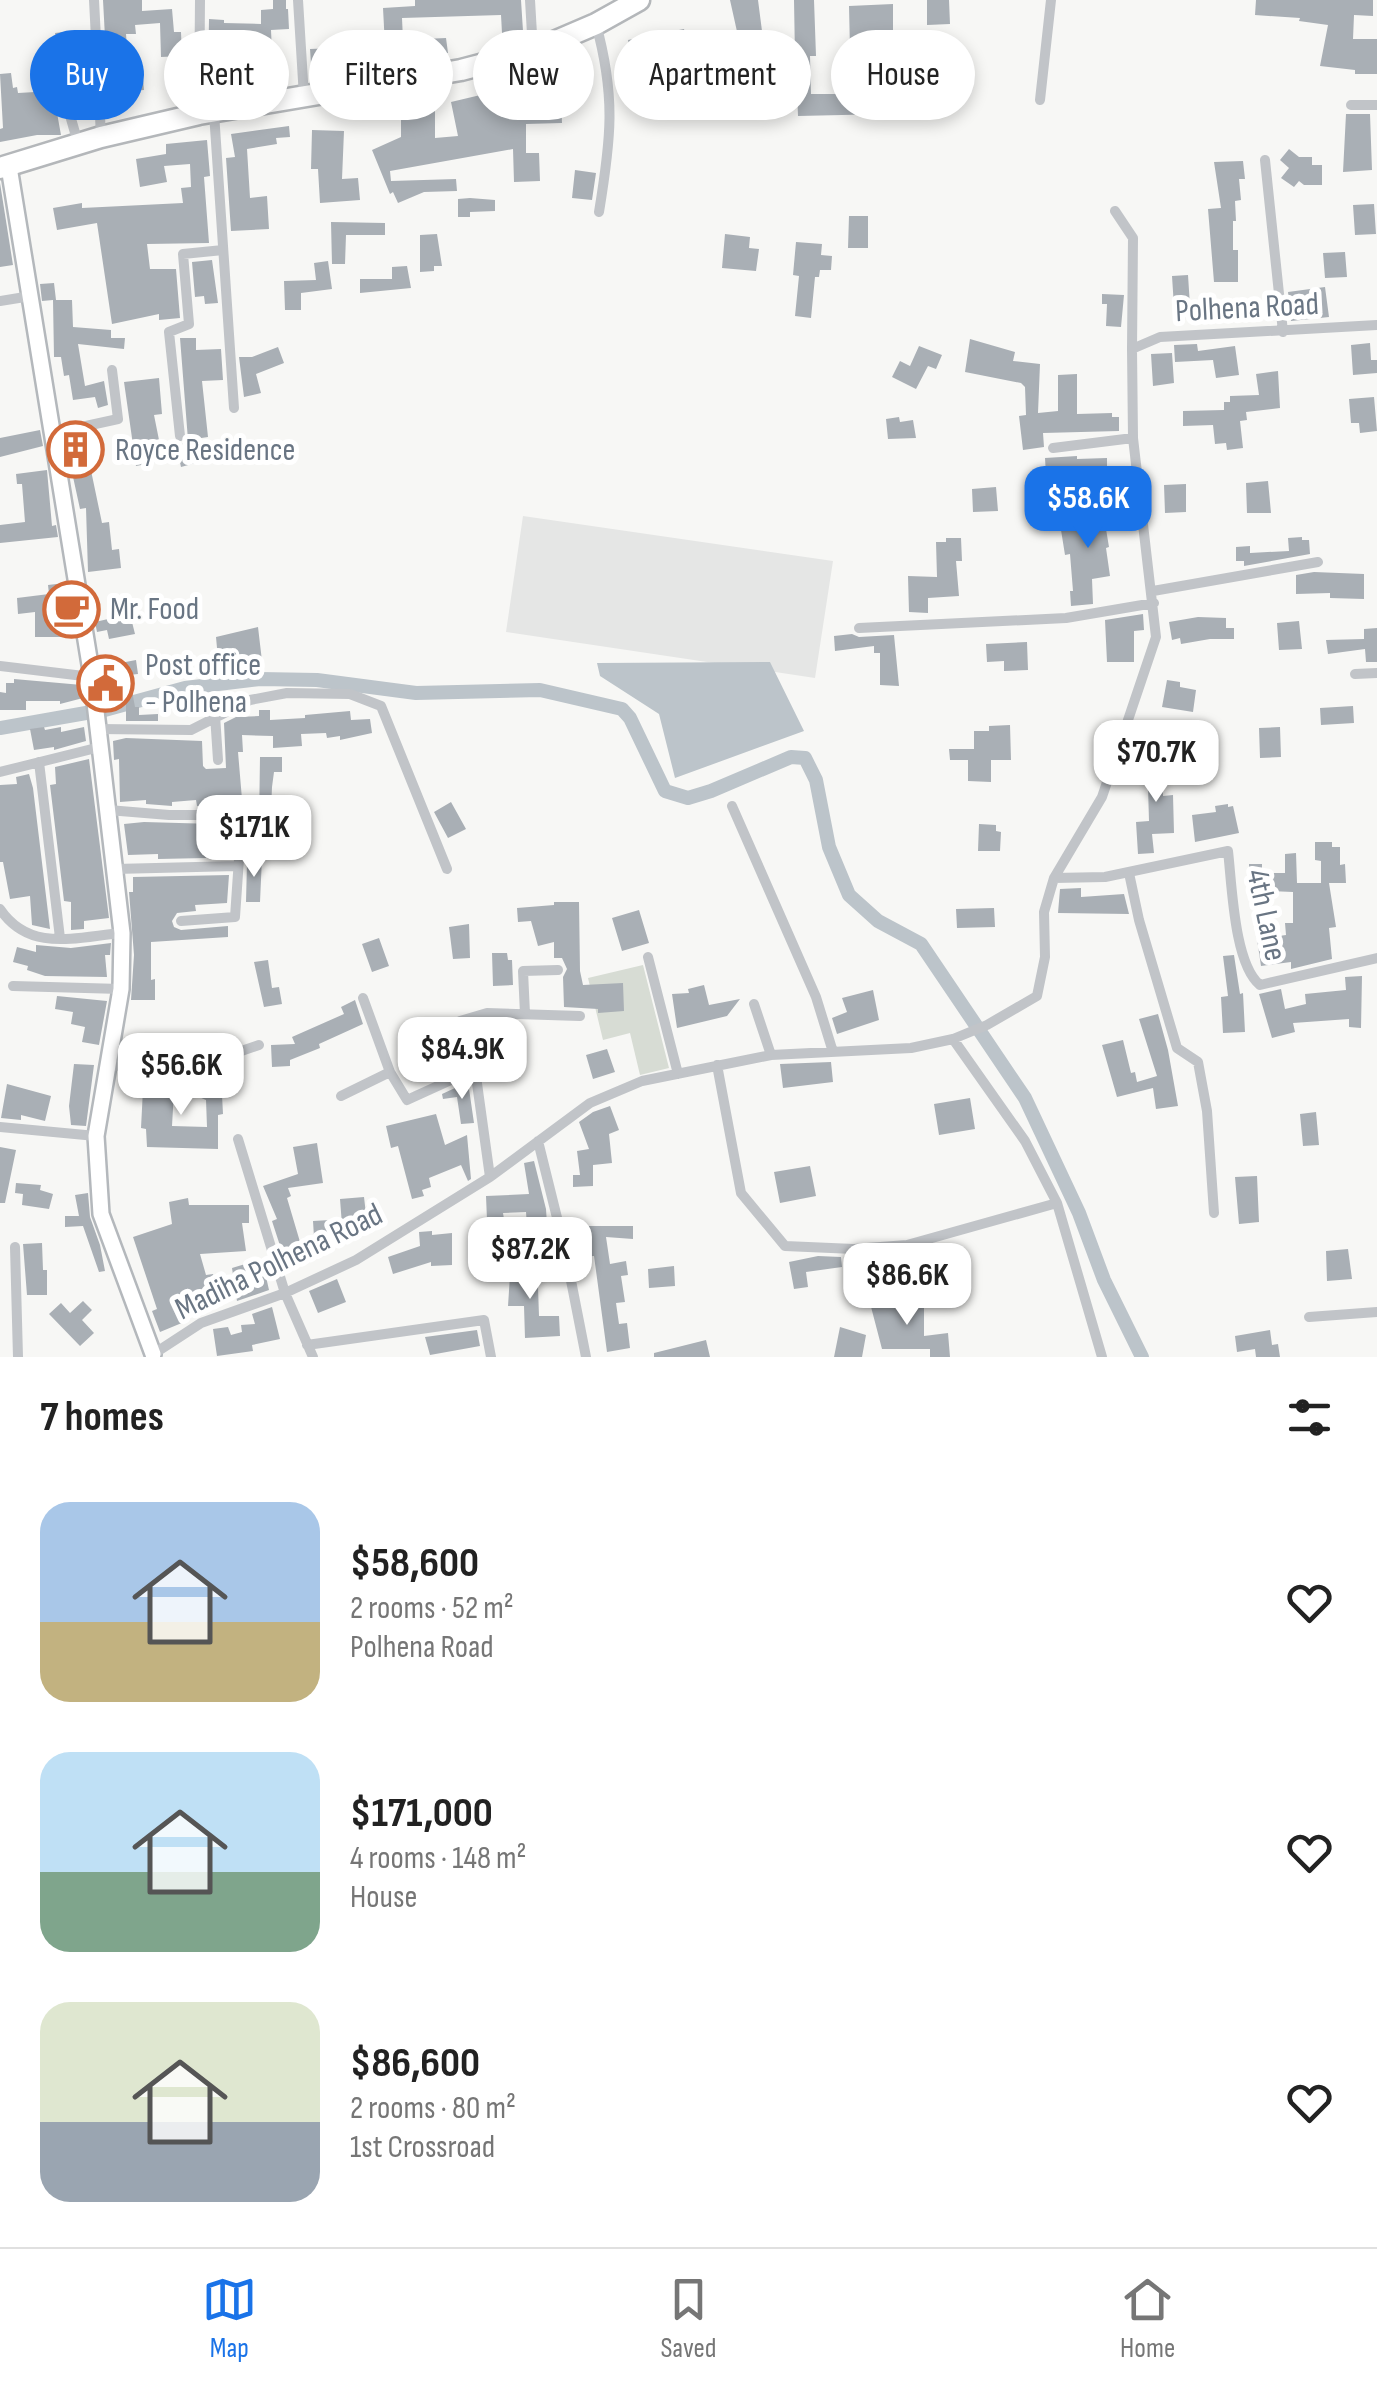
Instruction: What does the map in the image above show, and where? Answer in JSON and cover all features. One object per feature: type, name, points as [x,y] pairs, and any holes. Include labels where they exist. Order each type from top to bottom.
[{"type":"highway","points":[[582,30],[640,0]]},
{"type":"highway","points":[[289,99],[473,67]]},
{"type":"highway","points":[[5,168],[100,137],[175,120]]},
{"type":"street","points":[[94,0],[100,137]]},
{"type":"street","points":[[200,0],[202,30]]},
{"type":"street","points":[[298,0],[304,96]]},
{"type":"street","points":[[530,0],[532,30]]},
{"type":"street","points":[[1040,100],[1051,0]]},
{"type":"street","points":[[596,24],[611,97],[611,137],[600,212]]},
{"type":"street","points":[[1351,105],[1377,105]]},
{"type":"street","points":[[72,120],[79,144]]},
{"type":"street","points":[[207,120],[230,313],[234,408]]},
{"type":"street","points":[[1265,160],[1284,332]]},
{"type":"street","points":[[5,168],[31,296],[92,677],[122,933],[121,989],[96,1136],[101,1214],[151,1356]]},
{"type":"street","points":[[1115,211],[1133,238],[1132,350]]},
{"type":"street","points":[[180,436],[169,332],[189,324],[184,254],[222,250]]},
{"type":"street","points":[[0,302],[31,296]]},
{"type":"street","name":"Polhena Road","points":[[987,1025],[1037,996],[1045,957],[1044,912],[1054,878],[1102,797],[1156,637],[1133,438],[1132,350],[1160,337],[1377,325]]},
{"type":"street","points":[[54,433],[118,419],[112,370]]},
{"type":"street","points":[[1053,448],[1133,438]]},
{"type":"street","points":[[859,628],[1066,618],[1318,562]]},
{"type":"street","points":[[0,666],[92,677]]},
{"type":"street","points":[[1355,674],[1377,673]]},
{"type":"street","points":[[98,729],[191,730],[250,700],[287,692],[350,694],[381,706],[447,869]]},
{"type":"street","points":[[215,716],[218,760]]},
{"type":"street","points":[[0,772],[100,747]]},
{"type":"street","points":[[39,762],[60,938]]},
{"type":"street","points":[[732,806],[816,997],[834,1052]]},
{"type":"street","points":[[108,810],[242,815],[236,916],[180,921]]},
{"type":"street","name":"4th Lane","points":[[1130,873],[1228,852],[1238,932],[1251,978],[1260,986],[1377,958]]},
{"type":"street","points":[[115,869],[237,866]]},
{"type":"street","points":[[1054,878],[1105,878],[1130,873],[1139,920],[1177,1048],[1198,1062],[1214,1213]]},
{"type":"street","points":[[0,908],[9,922],[39,940],[122,933]]},
{"type":"street","points":[[648,957],[678,1074]]},
{"type":"street","points":[[525,1014],[523,971],[558,970]]},
{"type":"street","points":[[13,986],[121,989]]},
{"type":"street","points":[[363,998],[390,1072],[407,1100],[475,1069]]},
{"type":"street","points":[[754,1004],[771,1055]]},
{"type":"street","points":[[490,1177],[475,1069],[460,1021],[487,1013],[580,1016]]},
{"type":"street","name":"Madiha Polhena Road","points":[[151,1356],[201,1323],[285,1293],[356,1260],[490,1177],[590,1103],[642,1082],[771,1055],[911,1048],[987,1025]]},
{"type":"street","points":[[959,1036],[1025,1142],[1057,1203],[1102,1357]]},
{"type":"street","points":[[108,1065],[183,1071],[259,1045]]},
{"type":"street","points":[[717,1065],[741,1193],[785,1246],[907,1246],[1057,1203]]},
{"type":"street","points":[[340,1096],[390,1072]]},
{"type":"street","points":[[0,1128],[96,1136]]},
{"type":"street","points":[[238,1139],[285,1293],[312,1357]]},
{"type":"street","points":[[538,1142],[566,1250],[582,1356]]},
{"type":"street","points":[[15,1247],[18,1357]]},
{"type":"street","points":[[1309,1316],[1377,1312]]},
{"type":"street","points":[[308,1345],[484,1320],[492,1357]]},
{"type":"shaded area","points":[[523,516],[833,561],[815,678],[506,632]]},
{"type":"shaded area","points":[[770,662],[804,731],[675,778],[659,714],[600,676],[597,663]]},
{"type":"shaded area","points":[[643,965],[669,1068],[640,1075],[630,1033],[603,1040],[588,978]]},
{"type":"building","points":[[103,0],[142,0],[142,11],[172,9],[174,30],[164,30],[164,57],[160,23],[135,25],[136,30],[105,30]]},
{"type":"building","points":[[273,0],[286,0],[289,29],[209,30],[209,19],[261,24],[261,10],[273,9]]},
{"type":"building","points":[[415,0],[521,0],[523,30],[502,30],[501,15],[402,18],[403,30],[384,30],[383,8],[415,6]]},
{"type":"building","points":[[730,0],[758,0],[762,30],[737,30]]},
{"type":"building","points":[[794,0],[814,0],[816,56],[811,56],[811,30],[795,30]]},
{"type":"building","points":[[927,0],[949,0],[950,24],[927,25]]},
{"type":"building","points":[[1256,0],[1373,0],[1373,16],[1354,15],[1353,39],[1377,39],[1377,74],[1355,74],[1355,70],[1320,66],[1328,25],[1299,21],[1300,18],[1255,15]]},
{"type":"building","points":[[893,4],[893,30],[850,30],[849,6]]},
{"type":"building","points":[[11,73],[13,88],[17,87],[18,93],[30,92],[30,120],[58,120],[61,135],[0,142],[0,74]]},
{"type":"building","points":[[811,94],[831,94],[831,115],[811,116]]},
{"type":"building","points":[[473,97],[473,120],[562,120],[526,124],[526,153],[539,153],[540,181],[514,182],[513,149],[390,171],[391,181],[456,179],[457,191],[424,192],[398,203],[393,192],[390,194],[372,150],[401,137],[401,120],[435,120],[435,138],[458,136],[453,102]]},
{"type":"building","points":[[1346,114],[1370,114],[1372,170],[1343,172]]},
{"type":"building","points":[[289,126],[290,137],[276,138],[277,144],[247,149],[250,198],[267,196],[269,229],[231,231],[226,158],[235,157],[231,134]]},
{"type":"building","points":[[312,130],[344,131],[342,179],[358,178],[360,200],[320,203],[318,169],[311,169]]},
{"type":"building","points":[[207,140],[210,176],[204,177],[209,243],[147,244],[150,269],[176,269],[180,318],[159,320],[159,314],[112,324],[97,223],[57,230],[53,208],[82,203],[82,208],[183,203],[181,188],[191,187],[190,164],[164,166],[167,182],[140,187],[136,159],[166,154],[166,144]]},
{"type":"building","points":[[1289,149],[1299,157],[1312,157],[1312,165],[1322,165],[1322,185],[1304,185],[1299,181],[1294,187],[1281,178],[1289,168],[1280,160]]},
{"type":"building","points":[[1243,161],[1245,179],[1239,179],[1241,200],[1235,201],[1233,221],[1238,282],[1214,282],[1208,209],[1221,208],[1214,162]]},
{"type":"building","points":[[575,170],[596,173],[592,200],[572,198]]},
{"type":"building","points":[[0,183],[13,265],[0,267]]},
{"type":"building","points":[[458,199],[495,200],[495,211],[470,212],[470,217],[458,217]]},
{"type":"building","points":[[1374,204],[1376,234],[1355,235],[1353,205]]},
{"type":"building","points":[[849,216],[868,216],[868,248],[848,248]]},
{"type":"building","points":[[331,222],[385,223],[385,235],[346,235],[345,264],[332,264]]},
{"type":"building","points":[[437,234],[442,266],[420,272],[420,235]]},
{"type":"building","points":[[725,234],[750,237],[749,248],[759,249],[756,271],[722,268]]},
{"type":"building","points":[[796,242],[822,244],[821,255],[832,256],[831,270],[820,270],[819,277],[815,277],[811,318],[795,316],[799,276],[793,275]]},
{"type":"building","points":[[1345,252],[1347,277],[1325,278],[1323,253]]},
{"type":"building","points":[[212,260],[218,303],[205,304],[204,296],[195,297],[192,262]]},
{"type":"building","points":[[328,261],[332,289],[301,293],[301,310],[285,310],[284,281],[316,280],[314,263]]},
{"type":"building","points":[[407,266],[411,288],[360,293],[360,279],[392,279],[392,267]]},
{"type":"building","points":[[1188,275],[1190,306],[1174,307],[1172,276]]},
{"type":"building","points":[[54,283],[56,300],[72,300],[73,327],[111,330],[111,338],[125,338],[124,349],[78,344],[85,386],[104,381],[108,405],[98,408],[95,397],[73,400],[69,375],[64,376],[61,357],[54,357],[53,300],[42,301],[40,284]]},
{"type":"building","points":[[1325,287],[1329,317],[1291,321],[1288,292]]},
{"type":"building","points":[[1102,294],[1124,295],[1121,327],[1106,326],[1107,304],[1102,304]]},
{"type":"building","points":[[180,338],[196,338],[196,350],[221,349],[223,380],[202,381],[208,437],[188,440]]},
{"type":"building","points":[[970,339],[1015,352],[1013,361],[1040,364],[1038,413],[1058,411],[1058,375],[1077,374],[1077,414],[1112,413],[1112,417],[1119,417],[1119,431],[1043,433],[1044,447],[1023,450],[1019,416],[1026,415],[1025,387],[965,372]]},
{"type":"building","points":[[1370,343],[1377,373],[1353,375],[1351,345]]},
{"type":"building","points":[[1197,344],[1198,351],[1235,346],[1239,375],[1216,378],[1213,360],[1175,362],[1174,345]]},
{"type":"building","points":[[919,346],[942,355],[936,369],[928,366],[916,389],[892,377],[900,361],[910,366]]},
{"type":"building","points":[[278,347],[284,363],[256,374],[261,393],[244,397],[239,357],[252,357]]},
{"type":"building","points":[[1172,353],[1174,383],[1153,386],[1151,354]]},
{"type":"building","points":[[1278,371],[1280,408],[1246,412],[1247,420],[1240,421],[1243,448],[1227,450],[1226,443],[1215,444],[1213,425],[1183,426],[1183,411],[1224,410],[1224,402],[1230,402],[1230,396],[1259,395],[1256,374]]},
{"type":"building","points":[[159,378],[162,414],[154,415],[161,450],[197,439],[203,461],[181,467],[179,458],[136,466],[124,382]]},
{"type":"building","points":[[1374,397],[1377,431],[1360,433],[1359,423],[1351,423],[1349,399]]},
{"type":"building","points":[[899,417],[900,422],[913,420],[916,438],[888,439],[886,419]]},
{"type":"building","points":[[40,430],[43,446],[0,457],[0,438]]},
{"type":"building","points":[[84,437],[102,523],[109,522],[112,550],[119,549],[121,568],[88,572],[86,508],[80,509],[65,440]]},
{"type":"building","points":[[1045,458],[1107,458],[1107,472],[1046,475]]},
{"type":"building","points":[[47,470],[52,526],[56,525],[58,537],[0,543],[0,525],[25,522],[22,484],[17,484],[16,474]]},
{"type":"building","points":[[1268,481],[1271,513],[1247,513],[1246,483]]},
{"type":"building","points":[[1186,484],[1186,512],[1165,513],[1164,485]]},
{"type":"building","points":[[996,487],[998,511],[973,512],[972,489]]},
{"type":"building","points":[[1087,492],[1104,492],[1102,523],[1109,547],[1106,548],[1110,576],[1092,579],[1093,604],[1071,606],[1070,554],[1065,555],[1061,530],[1086,526]]},
{"type":"building","points":[[946,538],[961,538],[962,561],[956,561],[959,596],[928,598],[928,613],[909,612],[908,576],[937,577],[936,542],[946,542]]},
{"type":"building","points":[[1288,538],[1309,540],[1310,554],[1244,566],[1244,561],[1236,561],[1236,547],[1250,546],[1250,553],[1289,551]]},
{"type":"building","points":[[1364,574],[1364,599],[1330,598],[1330,593],[1296,594],[1296,575]]},
{"type":"building","points":[[65,583],[68,637],[35,637],[35,612],[18,614],[17,598],[49,594],[48,585]]},
{"type":"building","points":[[130,614],[135,634],[109,639],[107,630],[97,632],[95,622]]},
{"type":"building","points":[[1143,614],[1144,630],[1134,631],[1134,662],[1107,662],[1105,620]]},
{"type":"building","points":[[1226,618],[1226,628],[1234,628],[1234,639],[1181,644],[1180,638],[1172,640],[1169,622]]},
{"type":"building","points":[[1299,621],[1302,649],[1279,650],[1277,623]]},
{"type":"building","points":[[258,627],[262,661],[219,670],[216,637]]},
{"type":"building","points":[[1377,628],[1377,662],[1366,662],[1365,649],[1328,654],[1326,640],[1364,639],[1364,629]]},
{"type":"building","points":[[894,635],[899,686],[880,685],[880,653],[874,653],[874,646],[835,651],[834,636]]},
{"type":"building","points":[[1027,642],[1028,670],[1004,671],[1004,661],[987,662],[986,644]]},
{"type":"building","points":[[136,660],[138,674],[129,675],[135,707],[139,707],[139,715],[158,714],[158,721],[126,721],[126,692],[107,695],[104,681],[113,680],[110,665]]},
{"type":"building","points":[[14,679],[82,685],[83,698],[60,704],[26,701],[26,710],[0,710],[0,692],[6,693],[6,683],[14,683]]},
{"type":"building","points":[[1167,680],[1196,690],[1193,712],[1162,707]]},
{"type":"building","points":[[1353,706],[1354,723],[1321,725],[1320,708]]},
{"type":"building","points":[[259,710],[270,710],[270,720],[350,711],[351,720],[370,719],[372,733],[340,740],[340,736],[327,738],[326,733],[301,734],[302,746],[273,748],[273,736],[242,735],[243,752],[238,752],[242,799],[212,802],[212,806],[197,806],[196,800],[172,802],[172,806],[146,804],[146,800],[120,802],[119,759],[114,760],[113,741],[202,741],[203,766],[226,768],[224,723],[236,717],[259,716]]},
{"type":"building","points":[[1010,725],[1011,760],[991,760],[991,782],[968,781],[968,760],[950,760],[949,749],[974,749],[974,731]]},
{"type":"building","points":[[61,727],[61,732],[84,727],[86,741],[54,750],[34,750],[30,729]]},
{"type":"building","points":[[1280,727],[1281,757],[1260,758],[1259,728]]},
{"type":"building","points":[[1147,753],[1168,753],[1169,773],[1162,773],[1163,796],[1173,795],[1174,833],[1152,834],[1154,853],[1138,854],[1136,822],[1149,821]]},
{"type":"building","points":[[260,757],[282,757],[282,772],[274,772],[272,787],[271,811],[279,811],[278,823],[259,823]]},
{"type":"building","points":[[89,759],[109,918],[84,921],[84,929],[71,930],[71,902],[64,901],[50,785],[56,784],[55,767]]},
{"type":"building","points":[[29,774],[50,929],[32,925],[30,896],[10,899],[0,862],[0,785],[17,784],[16,777]]},
{"type":"building","points":[[451,802],[466,829],[448,838],[434,812]]},
{"type":"building","points":[[1215,806],[1233,806],[1239,833],[1195,842],[1192,815],[1216,812]]},
{"type":"building","points":[[124,824],[214,824],[214,830],[204,831],[206,858],[128,855]]},
{"type":"building","points":[[979,824],[996,825],[996,831],[1001,832],[1000,851],[978,851]]},
{"type":"building","points":[[1315,842],[1332,842],[1332,847],[1340,847],[1340,865],[1345,864],[1346,883],[1329,883],[1336,927],[1329,928],[1332,959],[1291,969],[1291,962],[1261,966],[1257,939],[1286,935],[1285,923],[1293,923],[1293,892],[1249,890],[1249,864],[1262,864],[1262,873],[1285,873],[1285,854],[1296,853],[1297,883],[1321,883],[1321,861],[1315,860]]},
{"type":"building","points":[[262,857],[260,902],[246,902],[247,863],[250,858]]},
{"type":"building","points":[[229,875],[227,903],[195,905],[196,911],[177,913],[172,921],[181,930],[228,926],[228,937],[151,942],[155,1000],[131,1000],[134,955],[129,892],[133,892],[133,877]]},
{"type":"building","points":[[1081,888],[1081,897],[1124,894],[1129,914],[1058,913],[1060,889]]},
{"type":"building","points":[[579,902],[583,985],[623,983],[624,1011],[598,1013],[598,1009],[564,1007],[563,977],[567,969],[562,958],[554,958],[554,942],[538,946],[531,921],[518,922],[517,908]]},
{"type":"building","points":[[994,908],[995,927],[957,928],[956,909]]},
{"type":"building","points":[[639,910],[649,943],[622,951],[612,918]]},
{"type":"building","points":[[469,924],[470,958],[453,959],[449,927]]},
{"type":"building","points":[[379,938],[389,966],[372,972],[362,944]]},
{"type":"building","points":[[111,943],[110,955],[105,955],[107,977],[45,976],[13,962],[17,947],[36,952],[36,945],[71,948]]},
{"type":"building","points":[[492,953],[507,953],[508,960],[512,960],[513,985],[493,986]]},
{"type":"building","points":[[1234,955],[1240,994],[1243,993],[1245,1032],[1223,1033],[1221,997],[1228,996],[1223,956]]},
{"type":"building","points":[[268,960],[272,988],[279,987],[282,1004],[264,1007],[254,962]]},
{"type":"building","points":[[1362,976],[1361,1028],[1349,1027],[1349,1019],[1293,1023],[1295,1032],[1272,1038],[1259,994],[1281,989],[1285,1009],[1306,1004],[1305,994],[1346,990],[1345,977]]},
{"type":"building","points":[[704,985],[709,1005],[740,999],[727,1016],[677,1028],[672,994],[689,993],[688,989]]},
{"type":"building","points":[[873,990],[879,1020],[837,1034],[832,1018],[847,1012],[842,998]]},
{"type":"building","points":[[57,996],[107,1001],[99,1045],[82,1042],[85,1027],[71,1024],[73,1012],[55,1009]]},
{"type":"building","points":[[355,1000],[363,1024],[290,1060],[290,1066],[272,1067],[271,1045],[295,1044],[292,1037],[344,1014],[341,1007]]},
{"type":"building","points":[[1158,1014],[1178,1106],[1156,1109],[1153,1088],[1117,1097],[1102,1045],[1123,1040],[1137,1082],[1157,1076],[1139,1019]]},
{"type":"building","points":[[491,1022],[518,1023],[518,1046],[498,1046],[498,1034],[490,1033]]},
{"type":"building","points":[[444,1024],[452,1045],[405,1065],[400,1049],[427,1039],[424,1032]]},
{"type":"building","points":[[607,1049],[615,1072],[593,1079],[586,1055]]},
{"type":"building","points":[[831,1062],[833,1082],[783,1088],[780,1064]]},
{"type":"building","points":[[74,1064],[94,1065],[86,1126],[71,1125]]},
{"type":"building","points":[[207,1072],[215,1083],[214,1095],[222,1095],[218,1149],[147,1147],[146,1129],[141,1128],[143,1089],[174,1091],[172,1126],[207,1127],[206,1100],[188,1088],[190,1078]]},
{"type":"building","points":[[468,1082],[474,1123],[461,1124],[457,1097],[443,1099],[442,1094]]},
{"type":"building","points":[[7,1084],[51,1096],[45,1121],[21,1115],[21,1120],[1,1118]]},
{"type":"building","points":[[970,1098],[975,1129],[939,1135],[934,1104]]},
{"type":"building","points":[[610,1106],[619,1130],[609,1134],[612,1163],[593,1165],[593,1186],[573,1187],[573,1175],[580,1175],[577,1151],[589,1149],[579,1122]]},
{"type":"building","points":[[1316,1112],[1319,1145],[1303,1146],[1300,1114]]},
{"type":"building","points":[[436,1114],[445,1145],[467,1135],[471,1179],[468,1181],[461,1165],[429,1178],[431,1187],[422,1190],[424,1196],[412,1199],[398,1146],[391,1148],[386,1126]]},
{"type":"building","points":[[317,1143],[323,1183],[288,1188],[291,1196],[287,1198],[303,1252],[284,1258],[272,1221],[277,1219],[263,1186],[298,1174],[293,1147]]},
{"type":"building","points":[[0,1147],[16,1150],[5,1203],[0,1203]]},
{"type":"building","points":[[534,1161],[546,1209],[548,1239],[528,1241],[526,1212],[503,1213],[504,1219],[487,1220],[486,1196],[529,1194],[524,1163]]},
{"type":"building","points":[[810,1166],[816,1196],[780,1203],[774,1172]]},
{"type":"building","points":[[1257,1176],[1259,1222],[1239,1224],[1235,1177]]},
{"type":"building","points":[[16,1183],[41,1185],[40,1190],[53,1194],[49,1209],[22,1205],[23,1194],[15,1193]]},
{"type":"building","points":[[88,1193],[90,1217],[105,1271],[99,1272],[83,1226],[65,1227],[65,1216],[79,1216],[75,1195]]},
{"type":"building","points":[[364,1197],[367,1223],[342,1225],[340,1199]]},
{"type":"building","points":[[188,1198],[189,1205],[249,1205],[249,1223],[242,1223],[246,1251],[200,1254],[206,1275],[213,1274],[222,1304],[186,1314],[189,1320],[160,1332],[152,1311],[157,1309],[133,1237],[172,1224],[169,1202]]},
{"type":"building","points":[[330,1220],[332,1252],[315,1253],[313,1221]]},
{"type":"building","points":[[579,1226],[633,1226],[633,1239],[606,1237],[610,1264],[626,1261],[628,1275],[621,1276],[625,1302],[616,1303],[619,1324],[627,1323],[630,1348],[607,1352],[594,1256],[579,1257]]},
{"type":"building","points":[[432,1231],[432,1235],[452,1233],[452,1265],[431,1266],[431,1262],[393,1274],[388,1257],[420,1246],[419,1232]]},
{"type":"building","points":[[42,1243],[47,1295],[27,1295],[23,1244]]},
{"type":"building","points":[[1348,1249],[1352,1279],[1327,1281],[1326,1251]]},
{"type":"building","points":[[818,1256],[841,1257],[842,1267],[806,1272],[808,1287],[794,1289],[789,1262]]},
{"type":"building","points":[[529,1258],[531,1287],[538,1287],[539,1316],[559,1316],[560,1336],[525,1338],[524,1306],[508,1306],[511,1260]]},
{"type":"building","points":[[262,1259],[269,1290],[237,1301],[232,1268]]},
{"type":"building","points":[[674,1266],[675,1286],[649,1288],[648,1269]]},
{"type":"building","points":[[337,1279],[346,1302],[318,1313],[309,1291]]},
{"type":"building","points":[[83,1301],[92,1310],[82,1320],[94,1333],[80,1346],[49,1314],[61,1303],[70,1313]]},
{"type":"building","points":[[924,1301],[924,1336],[948,1333],[950,1357],[930,1357],[930,1349],[882,1349],[870,1303]]},
{"type":"building","points":[[272,1307],[280,1339],[252,1345],[253,1351],[217,1356],[213,1329],[228,1327],[231,1335],[242,1332],[241,1325],[255,1324],[252,1314]]},
{"type":"building","points":[[840,1327],[866,1335],[862,1357],[834,1357]]},
{"type":"building","points":[[477,1330],[480,1346],[430,1355],[425,1337]]},
{"type":"building","points":[[1270,1330],[1272,1345],[1278,1344],[1280,1357],[1256,1357],[1255,1349],[1237,1352],[1235,1336]]},
{"type":"building","points":[[706,1340],[710,1357],[654,1357],[654,1353]]},
{"type":"waterway","points":[[101,711],[185,688],[260,679],[317,680],[416,693],[540,690],[622,709],[665,791],[688,798],[791,757],[805,758],[816,780],[829,847],[849,895],[878,921],[921,944],[1025,1098],[1142,1357]]},
{"type":"waterway","points":[[0,728],[86,713]]},
{"type":"place","name":"Royce Residence","points":[[76,450]]},
{"type":"place","name":"Mr. Food","points":[[71,609]]},
{"type":"place","name":"Post office - Polhena","points":[[106,683]]}]
